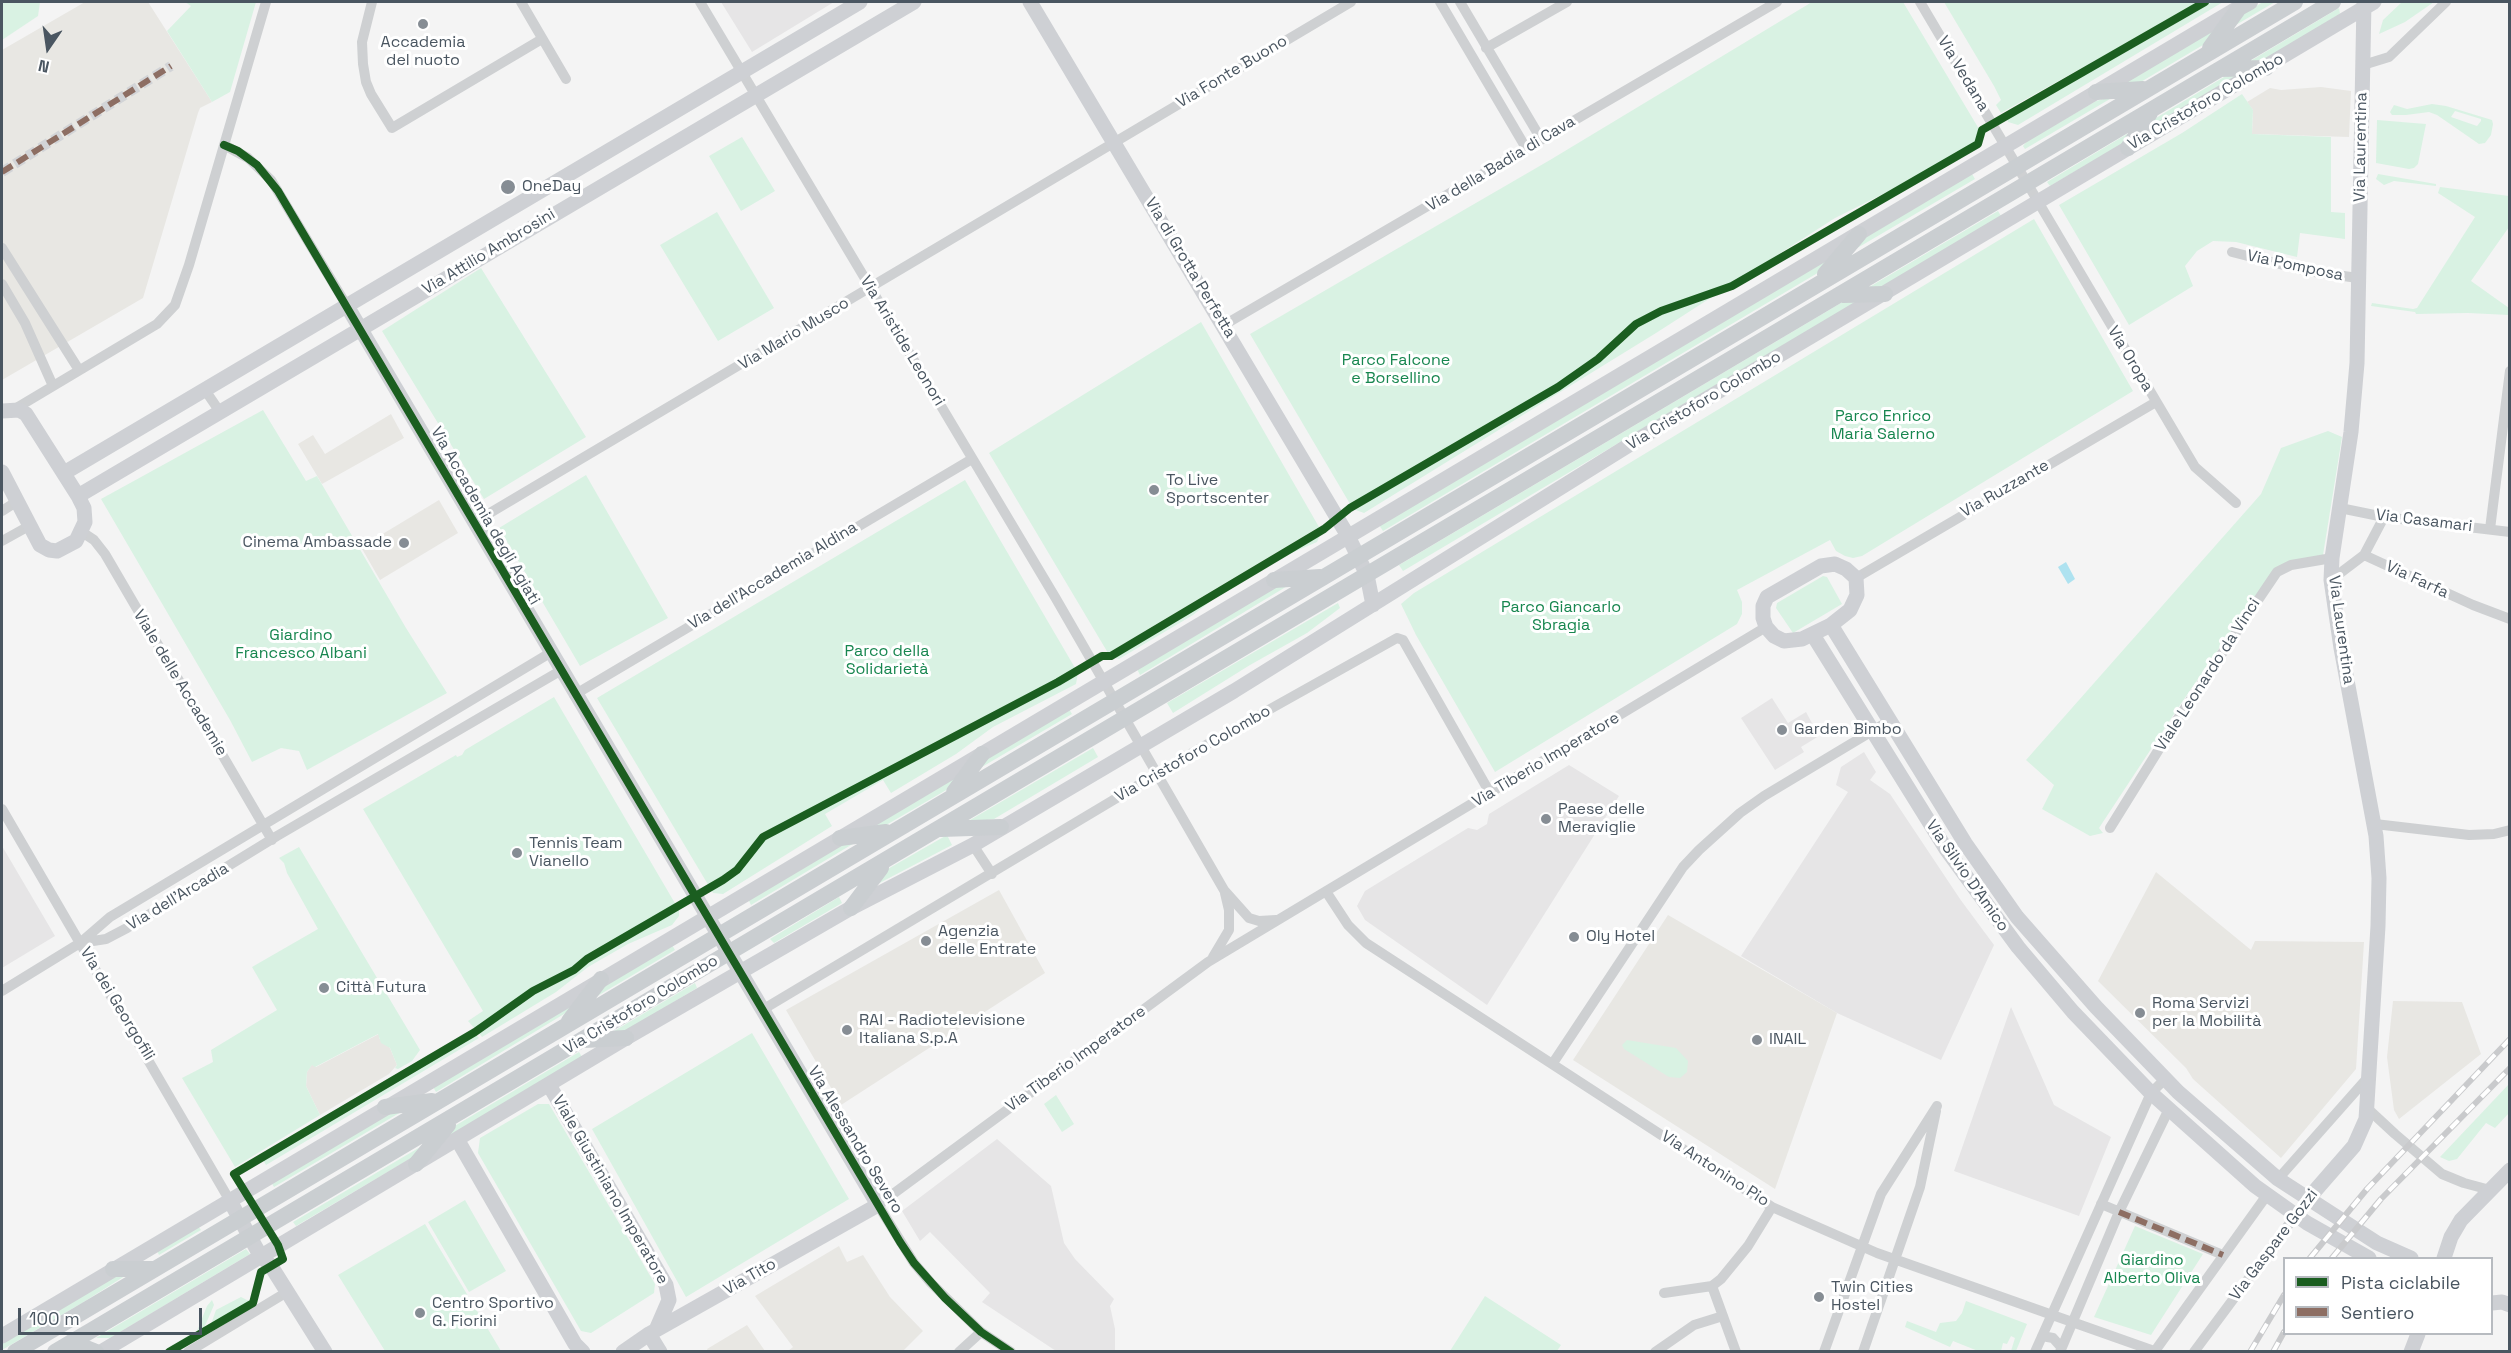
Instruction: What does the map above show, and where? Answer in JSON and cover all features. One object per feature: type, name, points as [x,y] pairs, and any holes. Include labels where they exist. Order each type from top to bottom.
[{"type":"main road","name":"Via Cristoforo Colombo","points":[[15,1352],[2295,2]]},
{"type":"main road","name":"Via Cristoforo Colombo","points":[[55,1352],[2333,2]]},
{"type":"main road","points":[[2206,54],[2245,5]]},
{"type":"main road","points":[[2219,69],[2266,68]]},
{"type":"main road","points":[[2096,92],[2147,89]]},
{"type":"main road","points":[[2128,148],[2152,109]]},
{"type":"main road","points":[[1817,284],[1859,234]]},
{"type":"main road","points":[[1839,295],[1885,294]]},
{"type":"main road","points":[[1274,580],[1324,576]]},
{"type":"main road","points":[[949,799],[982,754]]},
{"type":"main road","points":[[937,830],[1001,828]]},
{"type":"main road","points":[[840,838],[896,831]]},
{"type":"main road","points":[[851,908],[889,858]]},
{"type":"main road","points":[[566,1026],[602,979]]},
{"type":"main road","points":[[580,1041],[626,1038]]},
{"type":"main road","points":[[385,1107],[442,1099]]},
{"type":"main road","points":[[416,1164],[456,1115]]},
{"type":"main road","points":[[113,1269],[156,1269]]},
{"type":"main road","points":[[71,1342],[99,1352]]},
{"type":"street","points":[[2,422],[7,410],[157,324],[169,314],[180,292],[266,2]]},
{"type":"street","points":[[372,2],[362,42],[363,64],[371,94],[392,128],[542,39]]},
{"type":"street","points":[[521,2],[566,79]]},
{"type":"street","name":"Via Aristide Leonori","points":[[700,2],[1103,682]]},
{"type":"street","name":"Via Attilio Ambrosini","points":[[64,473],[860,2]]},
{"type":"street","name":"Via Attilio Ambrosini","points":[[78,496],[914,2]]},
{"type":"street","name":"Via di Grotta Perfetta","points":[[1030,2],[1348,536]]},
{"type":"street","name":"Via Fonte Buono","points":[[1114,142],[1351,2]]},
{"type":"street","points":[[1440,2],[1526,148]]},
{"type":"street","points":[[1460,2],[1541,140]]},
{"type":"street","points":[[1486,48],[1567,2]]},
{"type":"street","name":"Via della Badia di Cava","points":[[1224,325],[1778,2]]},
{"type":"street","name":"Via Vedana","points":[[1920,2],[2006,146]]},
{"type":"street","points":[[2363,65],[2389,57],[2446,2]]},
{"type":"street","name":"Via Laurentina","points":[[2367,4],[2363,65],[2354,410],[2332,558],[2331,580],[2338,636],[2374,824],[2379,884],[2368,1109]]},
{"type":"street","name":"Via Cristoforo Colombo","points":[[99,1352],[626,1038],[851,908],[973,845],[1373,605],[1555,490],[2266,68],[2367,4]]},
{"type":"street","points":[[2,1336],[706,916],[2245,5]]},
{"type":"street","points":[[1515,127],[1528,118]]},
{"type":"street","name":"Via Mario Musco","points":[[473,523],[1114,142]]},
{"type":"street","name":"Via Accademia degli Agiati","points":[[224,145],[252,161],[271,180],[706,916]]},
{"type":"street","points":[[2006,146],[2039,202]]},
{"type":"street","name":"Via Oropa","points":[[2039,202],[2195,466],[2236,503]]},
{"type":"street","points":[[2,248],[79,370]]},
{"type":"street","name":"Via Pomposa","points":[[2232,252],[2307,271],[2358,278]]},
{"type":"street","points":[[2,284],[25,323],[52,386]]},
{"type":"street","points":[[2490,529],[2510,370]]},
{"type":"street","points":[[205,390],[220,412]]},
{"type":"street","name":"Via Ruzzante","points":[[1856,578],[2156,402]]},
{"type":"street","points":[[2,472],[40,545],[53,551],[72,544],[82,532],[85,518],[78,496],[30,420],[22,411],[7,410]]},
{"type":"street","name":"Via dell'Accademia Aldina","points":[[574,695],[972,459]]},
{"type":"street","points":[[2,511],[16,502]]},
{"type":"street","name":"Via Casamari","points":[[2340,508],[2384,517],[2510,532]]},
{"type":"street","points":[[2331,580],[2364,555],[2384,517]]},
{"type":"street","points":[[2,541],[29,526]]},
{"type":"street","name":"Viale delle Accademie","points":[[82,532],[94,540],[105,554],[149,633],[272,840]]},
{"type":"street","points":[[1348,536],[1367,575],[1373,605]]},
{"type":"street","name":"Via Farfa","points":[[2364,555],[2473,605],[2510,619]]},
{"type":"street","name":"Viale Leonardo da Vinci","points":[[2110,828],[2179,717],[2277,572],[2290,565],[2332,558]]},
{"type":"street","points":[[1821,566],[1842,566],[1856,578],[1857,590],[1853,605],[1847,614],[1831,625],[1802,639],[1784,641],[1774,636],[1766,627],[1762,613],[1767,597],[1821,566]]},
{"type":"street","name":"Via Silvio D'Amico","points":[[1831,625],[1951,822],[2017,917],[2096,1007],[2165,1078],[2278,1179],[2307,1200],[2377,1243],[2409,1257]]},
{"type":"street","name":"Via Tiberio Imperatore","points":[[878,1205],[1208,963],[1766,627]]},
{"type":"street","name":"Via Silvio D'Amico","points":[[1813,635],[1871,732],[1946,849],[2012,939],[2073,1012],[2151,1093],[2267,1195],[2295,1215],[2367,1257]]},
{"type":"street","name":"Via Cristoforo Colombo","points":[[762,1010],[1158,774],[1397,638],[1403,640],[1490,793]]},
{"type":"street","name":"Via dell'Arcadia","points":[[2,991],[80,943],[110,917],[550,652]]},
{"type":"street","name":"Via dell'Arcadia","points":[[80,943],[99,941],[118,933],[560,671]]},
{"type":"street","name":"Via Cristoforo Colombo","points":[[1103,682],[1140,745]]},
{"type":"street","points":[[1553,1063],[1683,867],[1699,849],[1740,813],[1764,796],[1889,721]]},
{"type":"street","points":[[1140,745],[1224,890],[1249,918],[1258,921],[1279,920]]},
{"type":"street","points":[[359,767],[369,783]]},
{"type":"street","name":"Via dei Georgofili","points":[[2,809],[230,1201]]},
{"type":"street","points":[[2374,824],[2461,835],[2494,834],[2510,830]]},
{"type":"street","points":[[973,845],[992,874]]},
{"type":"street","points":[[1208,963],[1219,950],[1229,930],[1229,910],[1224,890]]},
{"type":"street","name":"Via Antonino Pio","points":[[1327,893],[1348,925],[1366,943],[1772,1207],[1861,1247],[2156,1351]]},
{"type":"street","name":"Via Alessandro Severo","points":[[706,916],[878,1205],[922,1273],[981,1332],[1011,1352]]},
{"type":"street","points":[[2278,1179],[2370,1074]]},
{"type":"street","points":[[2035,1352],[2151,1093],[2165,1078]]},
{"type":"street","name":"Viale Giustiniano Imperatore","points":[[549,1085],[666,1285],[669,1300],[653,1332]]},
{"type":"street","points":[[1824,1352],[1884,1188],[1909,1153],[1937,1106],[1920,1187],[1863,1352]]},
{"type":"street","points":[[2060,1349],[2119,1212],[2169,1109]]},
{"type":"street","points":[[2368,1109],[2442,1174],[2490,1190]]},
{"type":"street","name":"Via Gaspare Gozzi","points":[[2194,1352],[2295,1215],[2354,1146],[2362,1133],[2368,1109]]},
{"type":"street","points":[[457,1139],[575,1344],[583,1352]]},
{"type":"street","points":[[2444,1257],[2456,1227],[2510,1170]]},
{"type":"street","name":"Via Gaspare Gozzi","points":[[2156,1351],[2267,1195]]},
{"type":"street","points":[[230,1201],[260,1255],[271,1266],[325,1352]]},
{"type":"street","points":[[2101,1204],[2223,1255]]},
{"type":"street","name":"Via Tito","points":[[623,1352],[653,1332],[878,1205]]},
{"type":"street","points":[[1664,1293],[1712,1286],[1731,1269],[1772,1207]]},
{"type":"street","points":[[1712,1286],[1736,1352]]},
{"type":"street","points":[[188,1352],[287,1292]]},
{"type":"street","points":[[1655,1352],[1694,1325],[1723,1316]]},
{"type":"street","points":[[653,1332],[660,1352]]},
{"type":"street","points":[[959,1352],[981,1332]]},
{"type":"street","points":[[2411,1352],[2418,1335]]},
{"type":"street","points":[[2042,1336],[2053,1338],[2060,1349]]},
{"type":"shaded area","points":[[85,2],[148,2],[212,102],[200,108],[198,113],[143,298],[2,380],[2,50]]},
{"type":"shaded area","points":[[721,2],[834,2],[752,52]]},
{"type":"shaded area","points":[[2321,87],[2351,91],[2349,137],[2252,134],[2253,110],[2247,102],[2270,88],[2281,90]]},
{"type":"shaded area","points":[[391,414],[404,438],[322,484],[298,444],[313,435],[325,454]]},
{"type":"shaded area","name":"Cinema Ambassade","points":[[439,500],[458,533],[380,580],[361,547]]},
{"type":"shaded area","name":"Garden Bimbo","points":[[1772,698],[1788,723],[1806,712],[1819,736],[1801,747],[1804,752],[1775,770],[1741,718]]},
{"type":"shaded area","points":[[1864,752],[1876,772],[1870,780],[1890,794],[1960,899],[1994,945],[1941,1060],[1837,1013],[1741,956],[1848,792],[1836,785],[1841,767]]},
{"type":"shaded area","points":[[1569,765],[1619,796],[1487,1005],[1365,920],[1357,906],[1365,891],[1468,828],[1477,830],[1487,824],[1489,814]]},
{"type":"shaded area","points":[[2,846],[55,936],[2,968]]},
{"type":"shaded area","points":[[2156,872],[2251,950],[2255,941],[2364,942],[2356,1069],[2281,1158],[2193,1079],[2186,1068],[2098,981]]},
{"type":"shaded area","points":[[999,890],[1045,973],[841,1105],[786,1010]]},
{"type":"shaded area","points":[[1668,915],[1837,1013],[1775,1189],[1573,1060]]},
{"type":"shaded area","points":[[2393,1001],[2462,1002],[2481,1054],[2399,1119],[2394,1110],[2387,1057]]},
{"type":"shaded area","points":[[2011,1007],[2054,1105],[2111,1137],[2079,1216],[1954,1171]]},
{"type":"shaded area","points":[[379,1034],[379,1038],[390,1048],[397,1065],[389,1074],[320,1115],[306,1086],[307,1072],[312,1064],[316,1067]]},
{"type":"shaded area","points":[[997,1139],[1051,1186],[1064,1243],[1075,1259],[1114,1299],[1110,1306],[1115,1329],[1115,1351],[1056,1351],[982,1302],[990,1293],[930,1232],[920,1241],[902,1211]]},
{"type":"shaded area","points":[[839,1246],[847,1262],[863,1255],[890,1297],[923,1331],[903,1351],[788,1351],[793,1347],[755,1296]]},
{"type":"shaded area","points":[[747,1325],[765,1351],[708,1351],[707,1349]]},
{"type":"green space","points":[[2,2],[40,2],[38,16],[2,40]]},
{"type":"green space","points":[[185,2],[256,2],[230,92],[212,102],[167,31],[191,6]]},
{"type":"green space","name":"Parco Falcone e Borsellino","points":[[1812,2],[1903,2],[1979,129],[1980,136],[1974,143],[1891,190],[1835,218],[1656,333],[1364,513],[1353,509],[1250,334],[1550,160]]},
{"type":"green space","points":[[1944,2],[2200,2],[2001,113],[1996,105],[2001,100],[1994,86]]},
{"type":"green space","points":[[2211,2],[2223,2],[2018,125],[2008,122],[2007,119]]},
{"type":"green space","points":[[2263,2],[2275,2],[2229,29],[2241,15]]},
{"type":"green space","points":[[2402,2],[2434,2],[2405,22],[2379,34],[2383,20]]},
{"type":"green space","points":[[2339,8],[2340,14],[2262,61],[2247,63]]},
{"type":"green space","points":[[2221,26],[2208,42],[2139,83],[2120,86]]},
{"type":"green space","points":[[2240,73],[2144,132],[2156,118],[2224,77]]},
{"type":"green space","points":[[2242,94],[2253,110],[2252,134],[2331,137],[2331,212],[2345,213],[2345,239],[2300,233],[2297,257],[2236,242],[2213,241],[2197,251],[2185,266],[2193,286],[2129,325],[2059,205],[2182,133]]},
{"type":"green space","points":[[2115,96],[2025,149],[2023,146],[2027,141],[2096,101]]},
{"type":"green space","points":[[2432,104],[2492,120],[2491,135],[2485,143],[2479,144],[2429,112],[2392,115],[2390,112],[2394,105],[2407,109]],"holes":[[[2455,111],[2481,119],[2477,126],[2451,117]]]},
{"type":"green space","points":[[2377,120],[2426,124],[2418,164],[2414,168],[2376,163]]},
{"type":"green space","points":[[2132,131],[2122,144],[2050,186],[2047,182]]},
{"type":"green space","points":[[742,137],[775,191],[741,211],[709,156]]},
{"type":"green space","points":[[1972,174],[1975,179],[1847,254],[1864,237]]},
{"type":"green space","points":[[2378,174],[2436,184],[2436,186],[2394,181],[2384,185],[2376,179]]},
{"type":"green space","points":[[2440,187],[2509,196],[2509,227],[2471,281],[2509,308],[2509,315],[2416,314],[2371,306],[2372,303],[2417,308],[2475,217],[2438,193]]},
{"type":"green space","points":[[1998,211],[2001,216],[1884,286],[1866,289]]},
{"type":"green space","points":[[717,212],[774,308],[718,341],[660,245]]},
{"type":"green space","points":[[2034,219],[2133,391],[1862,556],[1853,558],[1845,556],[1836,551],[1830,540],[1737,590],[1742,602],[1742,614],[1737,624],[1495,772],[1416,635],[1401,604],[1414,593]]},
{"type":"green space","points":[[1838,253],[1826,268],[1383,531],[1379,525]]},
{"type":"green space","points":[[481,268],[586,437],[484,499],[382,331]]},
{"type":"green space","points":[[1861,299],[1403,571],[1399,565],[1846,300]]},
{"type":"green space","name":"To Live Sportscenter","points":[[1201,322],[1319,527],[1108,653],[989,453]]},
{"type":"green space","name":"Giardino Francesco Albani","points":[[263,410],[306,481],[317,476],[447,693],[307,770],[299,751],[281,748],[252,762],[230,720],[101,499]]},
{"type":"green space","points":[[2328,431],[2342,437],[2323,555],[2290,561],[2274,569],[2099,828],[2103,833],[2090,836],[2042,809],[2054,785],[2026,760],[2261,494],[2281,448]]},
{"type":"green space","points":[[586,475],[668,618],[580,666],[499,528]]},
{"type":"green space","name":"Parco della Solidarietà","points":[[965,480],[1078,673],[1076,684],[993,727],[956,754],[891,793],[883,780],[825,814],[832,826],[723,894],[713,893],[597,698]]},
{"type":"green space","points":[[1321,533],[1317,542],[1273,561]]},
{"type":"green space","points":[[1823,576],[1827,577],[1842,604],[1793,633],[1776,608],[1777,603]]},
{"type":"green space","points":[[1294,582],[1140,675],[1137,669],[1278,586]]},
{"type":"green space","points":[[1221,593],[1193,615],[1119,659],[1115,658]]},
{"type":"green space","points":[[1338,603],[1340,608],[1307,633],[1173,713],[1167,703]]},
{"type":"green space","name":"Tennis Team Vianello","points":[[554,697],[676,905],[573,967],[527,991],[475,1029],[468,1021],[483,1011],[363,809],[456,755],[457,757],[462,755],[465,750]]},
{"type":"green space","points":[[1069,709],[1072,714],[970,774],[982,760]]},
{"type":"green space","points":[[1093,748],[1098,757],[994,819],[965,823]]},
{"type":"green space","points":[[961,774],[948,789],[881,828],[863,831]]},
{"type":"green space","points":[[947,835],[952,845],[870,888],[886,870]]},
{"type":"green space","points":[[861,839],[751,905],[748,899],[839,844]]},
{"type":"green space","name":"Città Futura","points":[[299,847],[420,1050],[412,1061],[398,1069],[395,1068],[397,1065],[390,1048],[381,1043],[378,1034],[315,1067],[312,1065],[307,1072],[306,1086],[320,1115],[235,1167],[182,1078],[213,1062],[211,1050],[277,1010],[252,967],[318,929],[287,873],[284,863],[279,858]]},
{"type":"green space","points":[[839,897],[842,903],[774,943],[770,939]]},
{"type":"green space","points":[[679,908],[679,916],[672,925],[628,944],[588,967],[556,992],[482,1037],[478,1032],[526,997],[574,973],[591,960]]},
{"type":"green space","points":[[672,945],[675,950],[594,998],[600,987]]},
{"type":"green space","points":[[695,983],[697,988],[624,1032],[609,1034]]},
{"type":"green space","points":[[582,997],[569,1011],[436,1092],[433,1087]]},
{"type":"green space","points":[[752,1033],[849,1199],[686,1297],[592,1129]]},
{"type":"green space","points":[[475,1034],[479,1038],[266,1165],[263,1160]]},
{"type":"green space","points":[[1627,1040],[1676,1048],[1688,1061],[1687,1072],[1680,1078],[1669,1077],[1624,1049],[1622,1045]]},
{"type":"green space","points":[[579,1052],[582,1057],[434,1145],[448,1130]]},
{"type":"green space","points":[[2509,1084],[2509,1113],[2495,1128],[2486,1123],[2457,1159],[2449,1161],[2440,1157]]},
{"type":"green space","points":[[1056,1095],[1074,1124],[1062,1132],[1044,1104]]},
{"type":"green space","points":[[538,1104],[549,1104],[655,1284],[654,1293],[591,1333],[581,1331],[478,1153],[480,1138]]},
{"type":"green space","points":[[406,1109],[274,1187],[271,1182],[390,1112]]},
{"type":"green space","points":[[427,1143],[413,1157],[296,1226],[293,1222]]},
{"type":"green space","points":[[465,1200],[506,1271],[469,1292],[428,1222]]},
{"type":"green space","name":"Centro Sportivo G. Fiorini","points":[[425,1224],[501,1351],[385,1351],[338,1275]]},
{"type":"green space","points":[[198,1226],[201,1230],[159,1255],[157,1251]]},
{"type":"green space","name":"Giardino Alberto Oliva","points":[[2135,1226],[2203,1254],[2151,1335],[2094,1317]]},
{"type":"green space","points":[[246,1249],[250,1254],[110,1338],[96,1338]]},
{"type":"green space","points":[[128,1274],[2,1350],[2,1343],[115,1276]]},
{"type":"green space","points":[[1485,1296],[1561,1345],[1557,1351],[1450,1351]]},
{"type":"green space","points":[[241,1297],[251,1302],[211,1324],[216,1310]]},
{"type":"green space","points":[[212,1300],[214,1305],[204,1328],[161,1351],[197,1331],[207,1306]]},
{"type":"green space","points":[[1966,1301],[2027,1324],[2016,1351],[2011,1351],[2015,1338],[2011,1336],[2007,1344],[2003,1343],[2001,1351],[1978,1351],[1953,1341],[1950,1347],[1905,1327],[1907,1321],[1936,1332],[1940,1323],[1956,1321]]},
{"type":"water","points":[[2066,562],[2075,579],[2068,584],[2058,567]]},
{"type":"tunnel","points":[[2,172],[171,66]]},
{"type":"railway","points":[[2311,1257],[2367,1189],[2510,1039]]},
{"type":"railway","points":[[2333,1257],[2381,1199],[2510,1068]]},
{"type":"railway","points":[[2250,1352],[2283,1297]]},
{"type":"railway","points":[[2273,1352],[2283,1334]]},
{"type":"marked path","points":[[2,172],[171,66]]},
{"type":"marked path","points":[[2119,1212],[2223,1255]]},
{"type":"cycle path","points":[[169,1352],[253,1303],[261,1272],[283,1259],[278,1245],[234,1174],[475,1032],[533,991],[574,970],[587,959],[723,880],[737,870],[763,837],[1058,682],[1102,656],[1111,656],[1324,529],[1350,508],[1558,387],[1598,359],[1636,324],[1661,311],[1732,286],[1978,144],[1982,130],[2205,2]]},
{"type":"cycle path","points":[[224,145],[238,151],[257,165],[278,191],[900,1242],[914,1263],[945,1298],[981,1332],[1011,1352]]},
{"type":"place","name":"Accademia del nuoto","points":[[423,24]]},
{"type":"place","name":"OneDay","points":[[508,187]]},
{"type":"place","name":"To Live Sportscenter","points":[[1154,490]]},
{"type":"place","name":"Cinema Ambassade","points":[[404,543]]},
{"type":"place","name":"Garden Bimbo","points":[[1782,730]]},
{"type":"place","name":"Paese delle Meraviglie","points":[[1546,819]]},
{"type":"place","name":"Tennis Team Vianello","points":[[517,853]]},
{"type":"place","name":"Oly Hotel","points":[[1574,937]]},
{"type":"place","name":"Agenzia delle Entrate","points":[[926,941]]},
{"type":"place","name":"Città Futura","points":[[324,988]]},
{"type":"place","name":"Roma Servizi per la Mobilità","points":[[2140,1013]]},
{"type":"place","name":"RAI - Radiotelevisione Italiana S.p.A","points":[[847,1030]]},
{"type":"place","name":"INAIL","points":[[1757,1040]]},
{"type":"place","name":"Twin Cities Hostel","points":[[1819,1297]]},
{"type":"place","name":"Centro Sportivo G. Fiorini","points":[[420,1313]]},
{"type":"park label","name":"Parco Enrico Maria Salerno","points":[[1883,426]]},
{"type":"park label","name":"Parco Giancarlo Sbragia","points":[[1561,617]]}]
